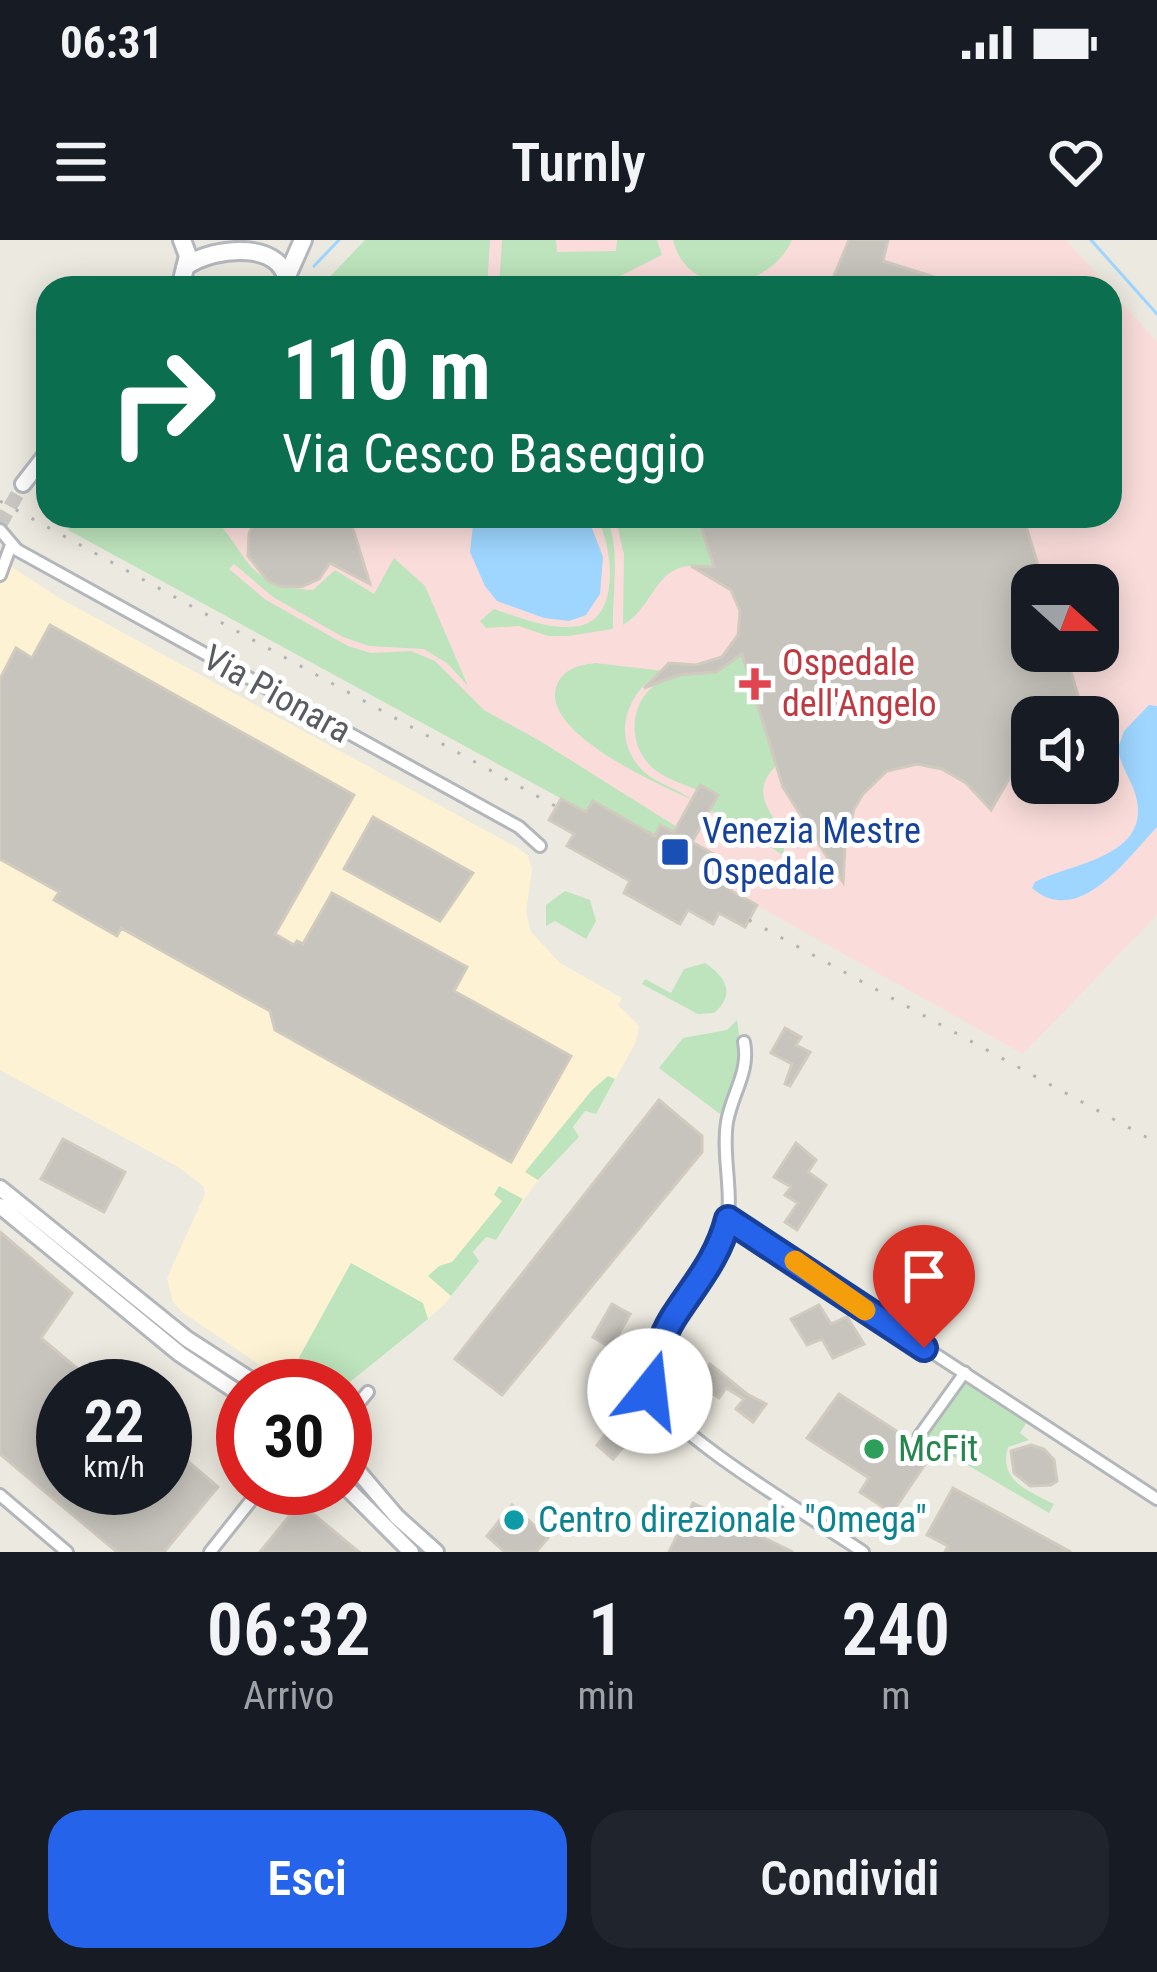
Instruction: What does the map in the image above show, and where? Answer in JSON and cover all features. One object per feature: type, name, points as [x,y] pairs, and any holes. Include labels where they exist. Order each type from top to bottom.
[{"type":"main road","points":[[182,240],[188,256],[182,276]]},
{"type":"main road","points":[[184,266],[212,252],[242,246],[272,249],[290,240]]},
{"type":"main road","points":[[289,276],[303,240]]},
{"type":"main road","points":[[242,246],[280,262],[285,276]]},
{"type":"street","points":[[23,484],[36,467]]},
{"type":"street","name":"Via Pionara","points":[[0,530],[11,545],[519,827],[540,846]]},
{"type":"street","points":[[0,575],[11,545]]},
{"type":"street","points":[[745,1042],[746,1068],[727,1120],[728,1219],[711,1264],[673,1317],[650,1391],[662,1411],[691,1434],[863,1552]]},
{"type":"street","points":[[0,1188],[187,1340],[217,1359]]},
{"type":"street","points":[[0,1206],[180,1354],[216,1378]]},
{"type":"street","points":[[728,1219],[1157,1499]]},
{"type":"street","points":[[919,1436],[965,1372]]},
{"type":"street","points":[[372,1488],[436,1552]]},
{"type":"street","points":[[0,1495],[67,1552]]},
{"type":"street","points":[[372,1513],[411,1552]]},
{"type":"street","points":[[210,1552],[240,1515]]},
{"type":"shaded area","points":[[367,240],[1066,240],[1098,276],[331,276]]},
{"type":"shaded area","name":"Ospedale dell'Angelo","points":[[1122,303],[1157,342],[1157,915],[1023,1054],[731,891],[737,880],[712,866],[716,855],[661,825],[655,835],[593,801],[586,812],[128,559],[116,528],[1122,528]]},
{"type":"shaded area","points":[[10,566],[61,599],[518,848],[528,856],[532,869],[526,912],[531,932],[560,963],[622,998],[618,1005],[639,1026],[636,1042],[596,1114],[585,1111],[573,1127],[579,1137],[535,1184],[496,1240],[486,1237],[473,1252],[479,1261],[443,1306],[372,1364],[372,1359],[251,1359],[181,1311],[173,1302],[167,1278],[205,1194],[203,1186],[180,1168],[0,1070],[0,585]]},
{"type":"green space","points":[[365,240],[490,240],[488,276],[330,276]]},
{"type":"green space","points":[[502,240],[556,240],[557,252],[616,251],[617,240],[657,240],[662,255],[620,276],[500,276]]},
{"type":"green space","points":[[673,240],[792,240],[781,257],[755,276],[701,276],[681,260]]},
{"type":"green space","points":[[222,528],[263,577],[275,584],[313,590],[335,570],[374,594],[394,558],[425,586],[468,686],[448,664],[424,649],[369,646],[343,637],[273,597],[234,564],[229,569],[266,600],[348,646],[371,653],[411,651],[435,661],[484,710],[677,827],[674,832],[660,825],[655,835],[593,801],[586,812],[68,530]]},
{"type":"green space","points":[[601,528],[610,528],[614,545],[613,629],[548,636],[519,626],[486,628],[480,621],[494,609],[557,627],[593,620],[608,595]]},
{"type":"green space","points":[[618,528],[702,528],[715,570],[695,566],[669,574],[623,625],[624,554]]},
{"type":"green space","points":[[741,651],[776,766],[763,793],[786,836],[783,855],[710,810],[718,795],[654,769],[635,735],[638,709],[652,688],[674,676],[713,671]]},
{"type":"green space","points":[[596,663],[663,671],[632,702],[625,729],[627,743],[642,770],[691,799],[604,754],[565,720],[556,702],[560,679],[573,668]]},
{"type":"green space","points":[[565,891],[590,900],[596,921],[586,939],[555,921],[546,926],[546,905]]},
{"type":"green space","points":[[705,963],[726,986],[725,999],[714,1013],[698,1014],[642,984],[645,979],[671,993],[684,969]]},
{"type":"green space","points":[[737,1020],[744,1067],[724,1117],[659,1068],[683,1038],[727,1030]]},
{"type":"green space","points":[[608,1076],[615,1079],[596,1114],[585,1111],[573,1127],[579,1137],[538,1180],[525,1172],[592,1090]]},
{"type":"green space","points":[[499,1186],[523,1199],[496,1240],[486,1237],[473,1252],[479,1261],[451,1296],[428,1276],[452,1262],[502,1201],[494,1195]]},
{"type":"green space","points":[[351,1263],[423,1303],[428,1319],[372,1364],[372,1359],[298,1359]]},
{"type":"green space","points":[[962,1381],[1026,1423],[1020,1433],[1029,1440],[1008,1447],[1007,1468],[1018,1483],[1054,1504],[1049,1513],[925,1440]]},
{"type":"water","points":[[473,528],[592,528],[603,557],[600,594],[586,615],[569,621],[544,618],[497,601],[470,552]]},
{"type":"water","points":[[1149,705],[1157,706],[1157,827],[1117,870],[1085,895],[1050,898],[1032,888],[1035,882],[1118,847],[1137,820],[1137,801],[1119,753],[1124,731]]},
{"type":"building","points":[[849,240],[888,240],[883,261],[931,276],[834,276]]},
{"type":"building","points":[[252,528],[353,528],[370,584],[330,563],[319,579],[301,587],[279,586],[268,581],[248,556]]},
{"type":"building","name":"Ospedale dell'Angelo","points":[[702,528],[1027,528],[1038,564],[1011,564],[1011,672],[1071,672],[1078,696],[1011,696],[1011,777],[991,810],[966,783],[942,769],[917,764],[887,771],[854,809],[843,882],[783,787],[742,654],[716,672],[679,675],[644,688],[669,663],[696,665],[722,657],[738,635],[740,611],[731,590],[691,566],[714,567]]},
{"type":"building","points":[[50,625],[354,795],[275,934],[294,945],[297,941],[303,944],[332,893],[467,967],[454,991],[571,1056],[511,1162],[275,1030],[270,1011],[121,928],[117,936],[54,900],[59,892],[0,859],[0,679],[16,648],[32,658]]},
{"type":"building","points":[[700,785],[718,795],[692,842],[717,856],[712,866],[737,880],[731,891],[757,905],[745,927],[719,913],[713,924],[688,910],[680,924],[624,893],[630,881],[567,846],[574,834],[549,820],[561,799],[586,812],[593,801],[655,836],[660,825],[674,832]]},
{"type":"building","points":[[373,817],[473,873],[440,921],[344,869]]},
{"type":"building","points":[[785,1028],[801,1037],[796,1045],[810,1052],[790,1086],[785,1084],[792,1064],[771,1053]]},
{"type":"building","points":[[659,1100],[702,1136],[702,1152],[502,1395],[455,1359]]},
{"type":"building","points":[[63,1139],[125,1172],[104,1212],[41,1179]]},
{"type":"building","points":[[796,1143],[816,1160],[808,1172],[826,1185],[797,1230],[785,1222],[798,1203],[785,1195],[791,1187],[774,1177]]},
{"type":"building","points":[[0,1232],[72,1293],[41,1338],[66,1359],[36,1359],[36,1484],[0,1454]]},
{"type":"building","points":[[612,1304],[630,1314],[611,1348],[593,1337]]},
{"type":"building","points":[[819,1305],[831,1324],[847,1317],[864,1344],[833,1358],[822,1339],[807,1345],[791,1319]]},
{"type":"building","points":[[710,1364],[766,1404],[753,1422],[736,1409],[744,1399],[726,1388],[719,1398],[698,1384]]},
{"type":"building","name":"McFit","points":[[839,1394],[932,1454],[892,1513],[860,1492],[869,1478],[807,1438]]},
{"type":"building","points":[[636,1398],[653,1412],[613,1459],[597,1445]]},
{"type":"building","points":[[1031,1445],[1044,1449],[1054,1460],[1057,1481],[1051,1485],[1030,1486],[1014,1473],[1011,1451]]},
{"type":"building","points":[[192,1465],[216,1485],[164,1552],[117,1552],[73,1515],[192,1515]]},
{"type":"building","points":[[953,1488],[1071,1552],[945,1552],[948,1546],[927,1535]]},
{"type":"building","points":[[693,1503],[793,1552],[669,1552]]},
{"type":"building","name":"Centro direzionale \"Omega\"","points":[[512,1505],[548,1538],[536,1552],[505,1552],[487,1536]]},
{"type":"building","points":[[290,1515],[314,1515],[359,1552],[260,1552]]},
{"type":"waterway","points":[[314,266],[339,240]]},
{"type":"waterway","points":[[1091,240],[1157,314]]},
{"type":"tunnel","points":[[0,525],[23,484]]},
{"type":"railway","points":[[0,501],[36,521]]},
{"type":"railway","points":[[49,528],[557,807]]},
{"type":"railway","points":[[749,920],[1157,1143]]},
{"type":"slow traffic","points":[[795,1261],[865,1310]]},
{"type":"place","name":"Ospedale dell'Angelo","points":[[755,684]]},
{"type":"place","name":"Venezia Mestre Ospedale","points":[[675,852]]},
{"type":"place","name":"McFit","points":[[874,1449]]},
{"type":"place","name":"Centro direzionale \"Omega\"","points":[[514,1520]]},
{"type":"route","points":[[650,1391],[673,1317],[711,1264],[728,1219],[924,1348]]}]
